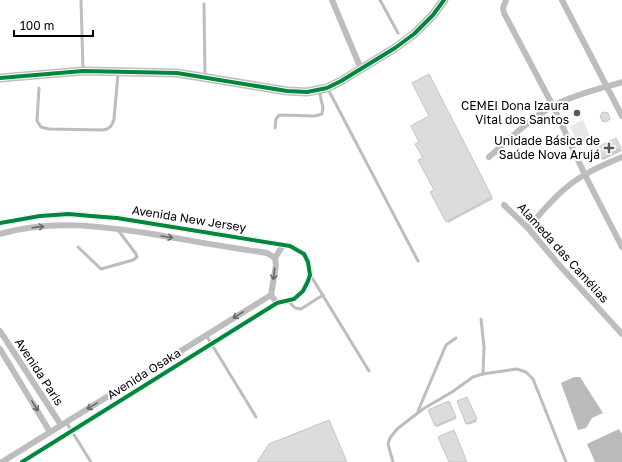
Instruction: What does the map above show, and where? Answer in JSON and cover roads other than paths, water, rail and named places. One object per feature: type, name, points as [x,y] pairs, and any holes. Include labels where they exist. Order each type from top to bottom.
[{"type":"street","points":[[332,0],[361,69]]},
{"type":"street","points":[[0,78],[83,71],[177,73],[205,76],[287,91],[307,92],[323,89],[361,69],[395,48],[414,34],[444,0]]},
{"type":"street","points":[[506,0],[503,8],[504,13],[553,106],[585,175],[622,247]]},
{"type":"street","points":[[562,0],[608,86],[622,116]]},
{"type":"street","points":[[489,157],[528,123],[553,106],[580,94],[622,82]]},
{"type":"street","points":[[528,228],[550,202],[568,186],[608,163],[622,158]]},
{"type":"street","name":"Alameda das Camélias","points":[[504,205],[528,228],[560,266],[622,334]]},
{"type":"street","points":[[67,225],[69,214]]},
{"type":"street","name":"Avenida New Jersey","points":[[0,224],[12,220],[69,214],[116,218],[251,239],[297,249],[304,254],[308,262],[310,275]]},
{"type":"street","points":[[116,218],[117,229]]},
{"type":"street","points":[[12,220],[13,231]]},
{"type":"street","name":"Avenida New Jersey","points":[[0,234],[13,231],[67,225],[117,229],[261,252],[275,258]]},
{"type":"street","points":[[250,250],[251,239]]},
{"type":"street","points":[[283,245],[275,258],[276,265],[271,295],[277,303],[294,299],[303,291],[310,275]]},
{"type":"street","name":"Avenida Osaka","points":[[2,462],[271,295]]},
{"type":"street","name":"Avenida Osaka","points":[[22,462],[277,303]]},
{"type":"street","name":"Avenida Paris","points":[[0,331],[33,384],[64,424]]},
{"type":"street","name":"Avenida Paris","points":[[0,349],[50,432]]},
{"type":"street","points":[[167,360],[172,369]]},
{"type":"street","points":[[133,380],[139,389]]},
{"type":"street","points":[[24,389],[33,384]]},
{"type":"street","points":[[110,395],[115,404]]},
{"type":"street","points":[[23,449],[29,457]]},
{"type":"lane","points":[[81,0],[83,71]]},
{"type":"lane","points":[[380,0],[398,33]]},
{"type":"lane","points":[[204,4],[205,76]]},
{"type":"lane","points":[[39,88],[37,121],[41,127],[49,129],[109,129],[112,126],[114,119],[118,71]]},
{"type":"lane","points":[[275,128],[276,119],[279,115],[316,116],[322,114],[323,89]]},
{"type":"lane","points":[[323,89],[418,261]]},
{"type":"lane","points":[[78,247],[101,269],[133,260],[136,257],[136,254],[117,229]]},
{"type":"lane","points":[[310,275],[369,371]]},
{"type":"lane","points":[[288,301],[298,310],[323,295]]},
{"type":"lane","points":[[481,319],[484,347],[483,374]]},
{"type":"lane","points":[[206,335],[256,417]]},
{"type":"lane","points":[[417,413],[446,345],[456,338]]},
{"type":"lane","points":[[393,462],[388,444],[390,438],[397,429],[417,413],[452,392],[473,377],[517,369],[530,374],[533,379],[566,462]]},
{"type":"lane","points":[[64,424],[72,430],[91,462]]},
{"type":"place","name":"CEMEI Dona Izaura Vital dos Santos","points":[[577,113]]},
{"type":"place","name":"Unidade Básica de Saúde Nova Arujá","points":[[609,148]]}]
